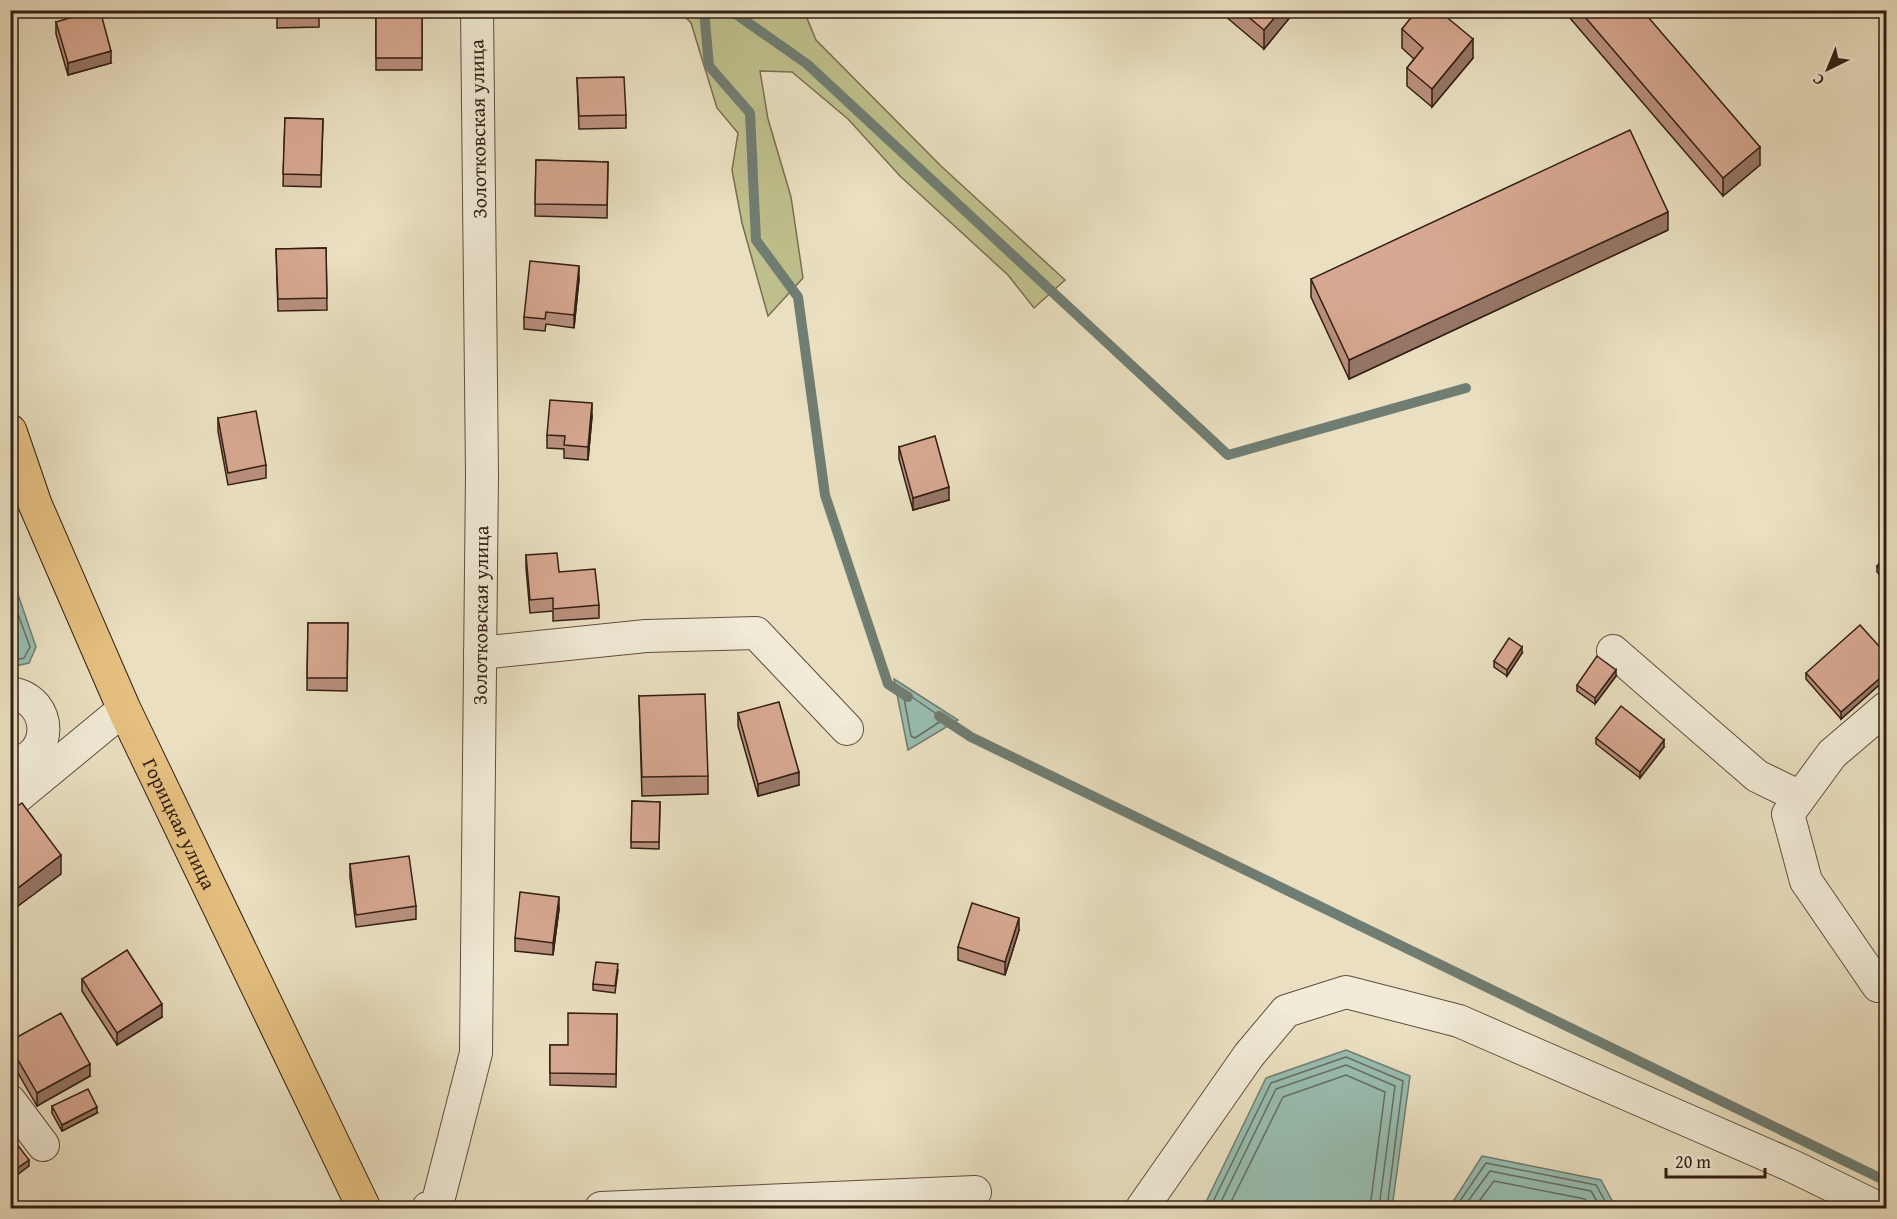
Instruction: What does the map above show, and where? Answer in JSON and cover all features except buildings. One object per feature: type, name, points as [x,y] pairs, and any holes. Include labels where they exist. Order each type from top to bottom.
[{"type":"main road","name":"Горицкая улица","points":[[10,431],[35,504],[124,709],[364,1209]]},
{"type":"street","name":"Золотковская улица","points":[[440,1207],[476,1053],[482,474],[477,10]]},
{"type":"street","points":[[480,653],[646,636],[756,633],[847,729]]},
{"type":"street","points":[[1613,651],[1756,776],[1800,797]]},
{"type":"street","points":[[10,693],[30,700],[43,719],[42,742],[10,803]]},
{"type":"street","points":[[1878,986],[1806,880],[1788,814],[1832,754],[1887,708]]},
{"type":"street","points":[[29,764],[124,709]]},
{"type":"street","points":[[1142,1209],[1249,1054],[1286,1011],[1346,992],[1459,1021],[1792,1166],[1878,1209]]},
{"type":"street","points":[[10,1101],[43,1146]]},
{"type":"street","points":[[601,1209],[975,1192]]},
{"type":"green space","points":[[680,11],[804,11],[816,40],[941,166],[1065,280],[1034,308],[1008,275],[900,176],[848,119],[792,72],[760,71],[768,119],[791,197],[803,278],[768,316],[742,223],[732,170],[738,133],[717,108],[691,23]]},
{"type":"water","points":[[11,574],[36,647],[29,663],[11,667]]},
{"type":"water","points":[[894,679],[958,720],[908,750]]},
{"type":"water","points":[[1346,1050],[1410,1076],[1392,1208],[1203,1208],[1266,1078]]},
{"type":"water","points":[[1482,1156],[1601,1180],[1616,1208],[1449,1208]]},
{"type":"waterway","points":[[704,10],[709,66],[750,113],[756,240],[798,297],[825,495],[888,684],[908,697]]},
{"type":"waterway","points":[[730,10],[807,64],[1228,455],[1466,388]]},
{"type":"waterway","points":[[939,716],[971,737],[1886,1181]]}]
